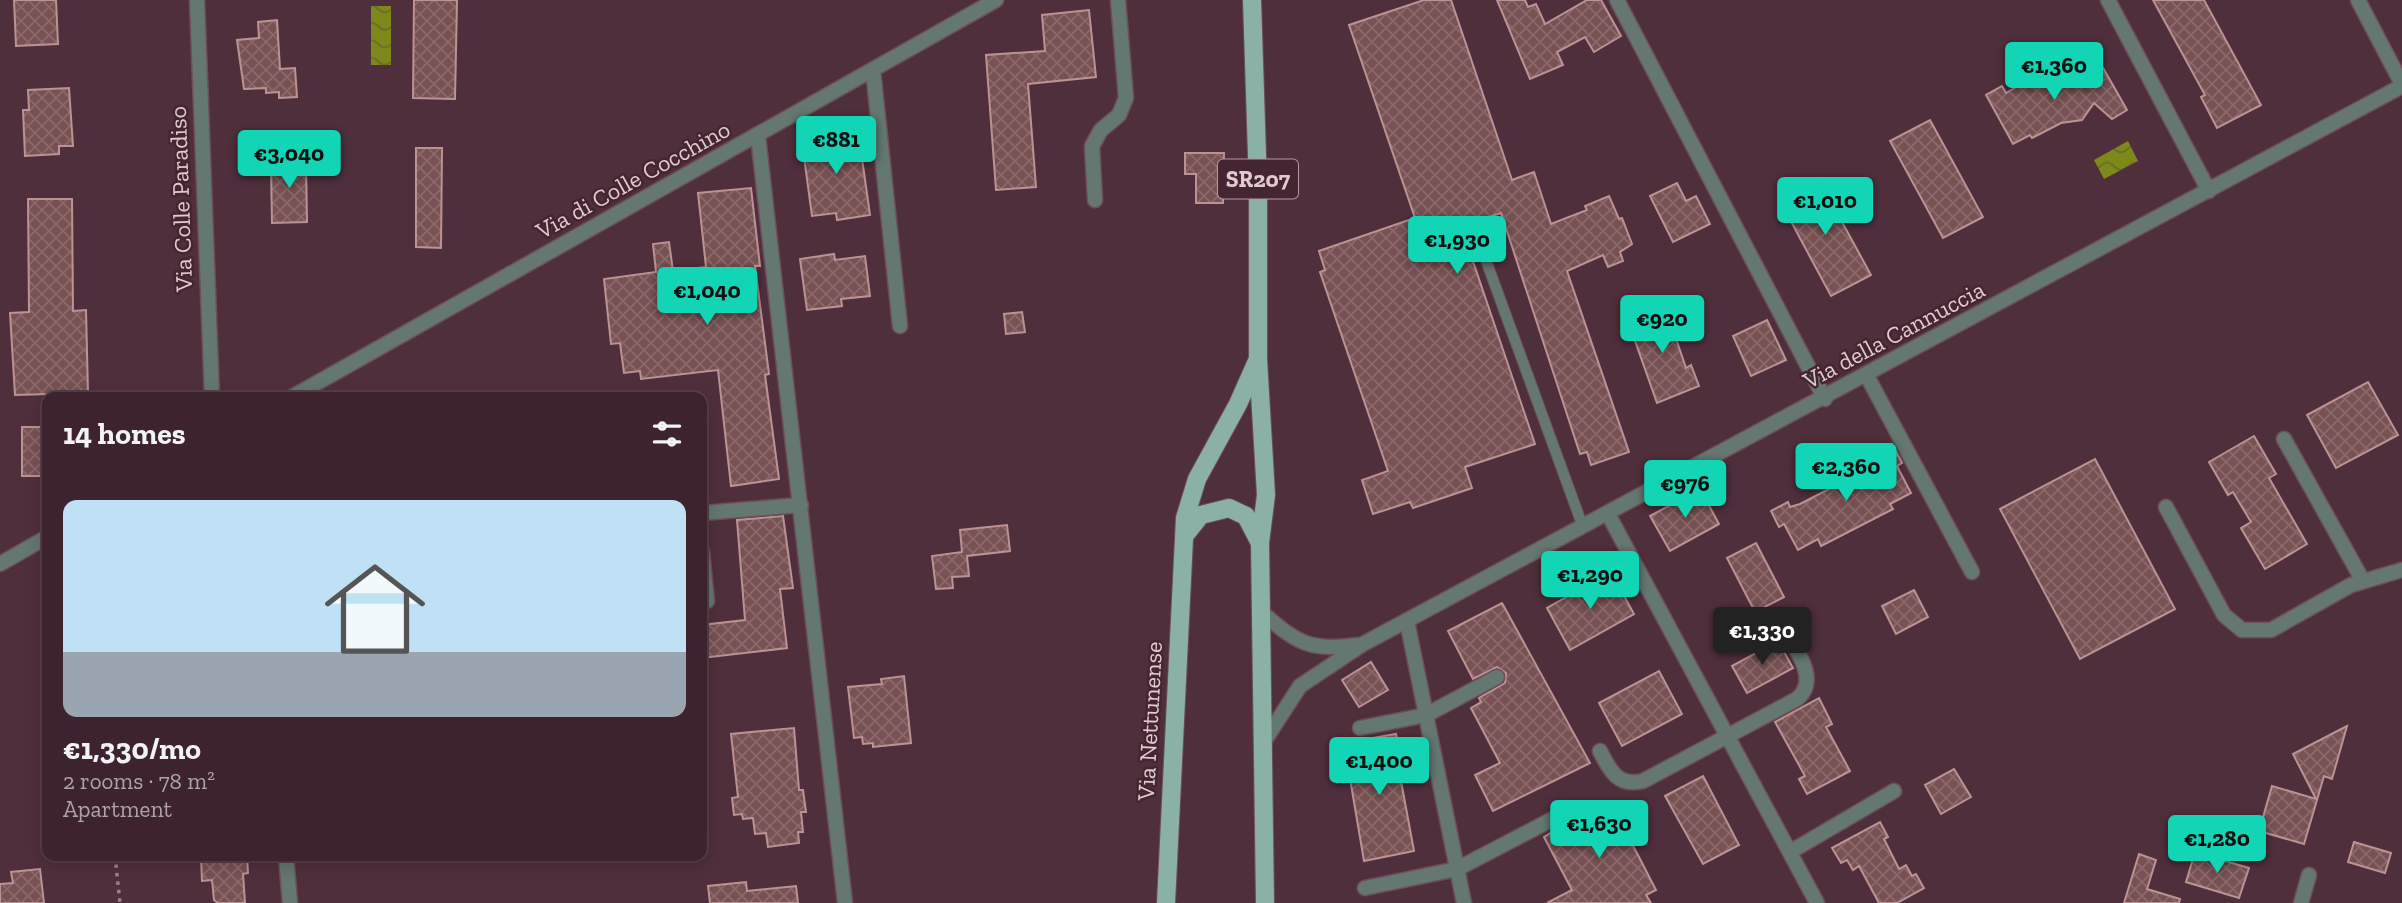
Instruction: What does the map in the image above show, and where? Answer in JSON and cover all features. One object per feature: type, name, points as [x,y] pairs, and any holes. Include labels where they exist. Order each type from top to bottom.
[{"type":"main road","name":"Via Nettunense","points":[[1252,0],[1258,186],[1258,359],[1266,495],[1260,543],[1265,740],[1265,903]]},
{"type":"main road","name":"Via Nettunense","points":[[1166,903],[1183,542],[1188,506],[1197,479],[1238,404],[1258,359]]},
{"type":"main road","name":"Via Nettunense","points":[[1183,542],[1191,525],[1201,515],[1229,508],[1246,516],[1260,543]]},
{"type":"street","name":"Via Colle Paradiso","points":[[197,0],[212,392]]},
{"type":"street","name":"Via di Colle Cocchino","points":[[301,392],[996,0]]},
{"type":"street","points":[[1095,200],[1093,146],[1101,131],[1119,115],[1126,98],[1118,0]]},
{"type":"street","points":[[1617,0],[1825,399]]},
{"type":"street","points":[[2108,0],[2209,191]]},
{"type":"street","points":[[2358,0],[2402,85]]},
{"type":"street","points":[[873,70],[900,326]]},
{"type":"street","name":"Via della Cannuccia","points":[[1265,740],[1300,686],[1363,644],[1825,399],[2402,85]]},
{"type":"street","points":[[758,136],[845,903]]},
{"type":"street","points":[[1867,376],[1972,572]]},
{"type":"street","points":[[2284,439],[2363,581]]},
{"type":"street","points":[[707,513],[801,505]]},
{"type":"street","points":[[2166,507],[2224,615],[2242,630],[2271,630],[2363,581],[2402,570]]},
{"type":"street","points":[[1608,514],[1817,903]]},
{"type":"street","points":[[0,564],[42,540]]},
{"type":"street","name":"Via della Cannuccia","points":[[1263,613],[1290,636],[1312,646],[1363,644]]},
{"type":"street","points":[[1407,621],[1464,903]]},
{"type":"street","points":[[1600,751],[1616,778],[1637,783],[1797,699],[1805,691],[1806,671],[1785,630]]},
{"type":"street","points":[[1360,728],[1426,715],[1497,677]]},
{"type":"street","points":[[1790,852],[1894,791]]},
{"type":"street","points":[[1366,888],[1457,869],[1570,810]]},
{"type":"street","points":[[286,861],[290,903]]},
{"type":"street","points":[[2301,903],[2309,875]]},
{"type":"lane","points":[[1480,244],[1583,527]]},
{"type":"path","points":[[116,861],[120,903]]},
{"type":"water","points":[[371,6],[391,6],[391,65],[371,65]]},
{"type":"water","points":[[2128,141],[2138,161],[2104,179],[2094,160]]},
{"type":"building","points":[[14,0],[56,0],[58,44],[16,46]]},
{"type":"building","points":[[414,0],[457,0],[455,99],[413,98]]},
{"type":"building","points":[[1424,0],[1451,0],[1512,180],[1534,172],[1551,224],[1587,210],[1585,206],[1609,196],[1619,219],[1622,218],[1632,244],[1620,252],[1623,261],[1608,267],[1603,255],[1567,271],[1629,452],[1591,465],[1587,452],[1580,454],[1501,213],[1461,226],[1535,444],[1465,467],[1472,488],[1413,508],[1410,502],[1373,514],[1362,480],[1388,471],[1320,272],[1325,270],[1319,251],[1415,218],[1349,25]]},
{"type":"building","points":[[1497,0],[1525,0],[1528,7],[1536,4],[1545,24],[1587,0],[1601,0],[1621,36],[1594,52],[1585,37],[1557,52],[1563,65],[1530,79]]},
{"type":"building","points":[[2153,0],[2204,0],[2261,105],[2217,128],[2201,97],[2205,95]]},
{"type":"building","points":[[1089,10],[1096,77],[1028,84],[1036,187],[996,190],[986,55],[1045,51],[1042,15]]},
{"type":"building","points":[[277,20],[280,69],[295,68],[297,97],[279,98],[279,92],[266,93],[266,88],[244,89],[237,40],[259,38],[258,22]]},
{"type":"building","points":[[2102,66],[2127,110],[2112,119],[2094,103],[2082,120],[2061,123],[2032,138],[2030,135],[2013,144],[1986,95],[2002,86],[2006,93],[2027,81]]},
{"type":"building","points":[[69,88],[73,146],[59,146],[59,154],[25,156],[23,110],[29,110],[28,90]]},
{"type":"building","points":[[1930,120],[1983,217],[1943,238],[1890,141]]},
{"type":"building","points":[[858,130],[870,215],[837,220],[836,213],[812,216],[802,142]]},
{"type":"building","points":[[416,148],[442,148],[441,248],[416,247]]},
{"type":"building","points":[[279,152],[296,152],[296,163],[306,163],[307,222],[272,223],[271,166],[279,166]]},
{"type":"building","points":[[1185,153],[1224,153],[1223,203],[1196,203],[1196,174],[1185,174]]},
{"type":"building","points":[[1818,178],[1871,275],[1831,296],[1779,199]]},
{"type":"building","points":[[1677,183],[1686,201],[1696,196],[1710,224],[1673,242],[1650,196]]},
{"type":"building","points":[[751,188],[760,266],[755,266],[769,374],[765,375],[779,479],[731,486],[718,370],[641,379],[640,371],[624,373],[620,343],[611,344],[604,279],[656,272],[653,244],[669,242],[673,271],[706,267],[698,193]]},
{"type":"building","points":[[28,199],[72,199],[73,311],[86,310],[88,392],[15,395],[10,313],[29,312]]},
{"type":"building","points":[[834,254],[835,260],[865,256],[870,296],[841,299],[842,306],[807,310],[800,259]]},
{"type":"building","points":[[1665,306],[1686,368],[1691,365],[1699,386],[1657,403],[1628,321]]},
{"type":"building","points":[[1022,312],[1025,332],[1006,334],[1004,314]]},
{"type":"building","points":[[1767,320],[1786,360],[1751,376],[1733,336]]},
{"type":"building","points":[[2368,382],[2398,435],[2336,468],[2307,415]]},
{"type":"building","points":[[22,427],[42,427],[42,476],[22,476]]},
{"type":"building","points":[[2254,436],[2276,474],[2269,478],[2307,544],[2265,569],[2241,528],[2251,522],[2233,492],[2228,495],[2209,462]]},
{"type":"building","points":[[1892,444],[1902,463],[1897,466],[1911,493],[1890,504],[1893,509],[1821,546],[1818,539],[1798,550],[1784,524],[1779,527],[1771,511],[1788,502],[1790,507],[1800,504],[1868,469],[1867,465],[1874,461],[1871,455]]},
{"type":"building","points":[[2095,459],[2175,609],[2080,659],[2000,509]]},
{"type":"building","points":[[1700,489],[1719,524],[1670,551],[1650,516]]},
{"type":"building","points":[[783,516],[793,588],[780,589],[787,648],[707,657],[707,624],[745,620],[737,520]]},
{"type":"building","points":[[1007,525],[1010,551],[967,556],[969,576],[952,577],[953,588],[936,589],[932,556],[962,552],[960,530]]},
{"type":"building","points":[[1756,543],[1784,597],[1755,612],[1727,558]]},
{"type":"building","points":[[1611,572],[1634,614],[1570,650],[1547,608]]},
{"type":"building","points":[[1914,590],[1928,617],[1896,634],[1882,606]]},
{"type":"building","points":[[1502,603],[1590,763],[1493,811],[1475,775],[1500,763],[1471,708],[1481,702],[1479,698],[1505,683],[1506,673],[1497,667],[1473,679],[1448,631]]},
{"type":"building","points":[[1778,641],[1793,668],[1747,693],[1732,666]]},
{"type":"building","points":[[1371,662],[1388,690],[1359,707],[1342,680]]},
{"type":"building","points":[[1659,671],[1682,714],[1622,746],[1599,703]]},
{"type":"building","points":[[904,676],[911,743],[873,747],[873,743],[863,744],[862,737],[854,738],[848,687],[882,684],[881,679]]},
{"type":"building","points":[[1819,698],[1832,724],[1826,727],[1850,771],[1807,794],[1799,779],[1805,776],[1775,722]]},
{"type":"building","points":[[2347,726],[2332,779],[2324,776],[2304,844],[2259,831],[2272,786],[2316,799],[2293,754]]},
{"type":"building","points":[[794,728],[799,790],[803,790],[806,812],[801,812],[803,832],[798,832],[799,843],[768,847],[766,833],[755,834],[753,818],[743,819],[742,814],[734,815],[732,798],[738,797],[731,734]]},
{"type":"building","points":[[1396,734],[1405,780],[1401,781],[1414,851],[1364,861],[1344,743]]},
{"type":"building","points":[[1954,769],[1971,797],[1941,814],[1925,785]]},
{"type":"building","points":[[1703,776],[1739,845],[1703,864],[1665,796]]},
{"type":"building","points":[[1597,803],[1600,808],[1610,803],[1656,890],[1646,895],[1651,903],[1547,903],[1572,890],[1544,837]]},
{"type":"building","points":[[1880,822],[1888,837],[1884,839],[1899,869],[1906,865],[1912,876],[1916,874],[1924,888],[1897,903],[1879,903],[1859,866],[1853,870],[1847,860],[1841,863],[1832,848]]},
{"type":"building","points":[[2354,842],[2391,853],[2385,873],[2348,862]]},
{"type":"building","points":[[2195,852],[2249,868],[2239,898],[2186,882]]},
{"type":"building","points":[[2139,854],[2156,860],[2147,889],[2180,899],[2179,903],[2124,903]]},
{"type":"building","points":[[201,861],[247,861],[248,873],[243,874],[245,903],[218,903],[214,900],[212,880],[202,881]]},
{"type":"building","points":[[40,869],[44,903],[0,903],[0,884],[13,883],[11,872]]},
{"type":"building","points":[[746,882],[747,891],[796,886],[798,903],[710,903],[708,886]]}]
